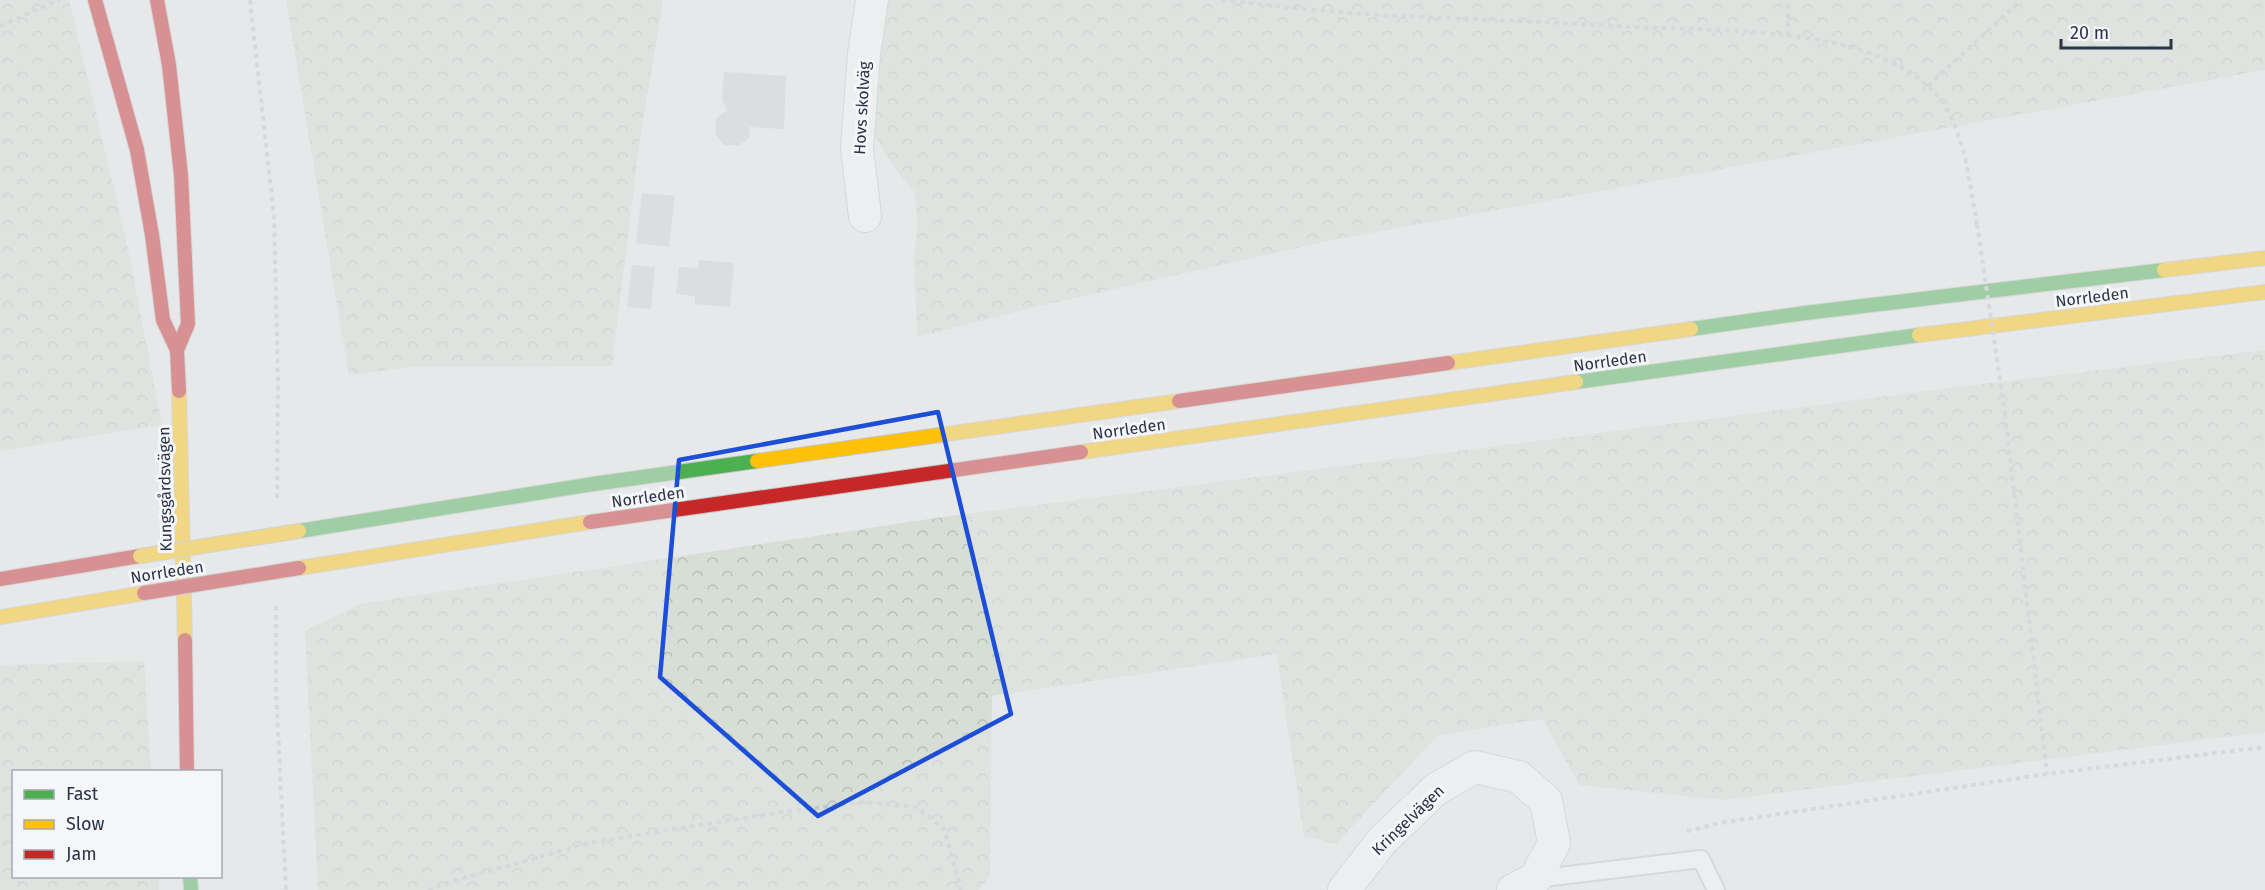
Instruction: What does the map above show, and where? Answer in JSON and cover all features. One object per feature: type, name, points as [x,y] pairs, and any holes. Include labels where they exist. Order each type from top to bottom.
[{"type":"main road","name":"Kungsgårdsvägen","points":[[95,0],[137,150],[152,235],[163,320],[177,350],[187,770]]},
{"type":"main road","name":"Kungsgårdsvägen","points":[[156,0],[169,65],[182,195],[188,324],[177,350]]},
{"type":"main road","name":"Norrleden","points":[[0,579],[617,481],[1805,313],[2265,258]]},
{"type":"main road","name":"Norrleden","points":[[0,616],[600,520],[1799,351],[2265,292]]},
{"type":"street","name":"Hovs skolväg","points":[[865,216],[857,148],[864,54],[872,0]]},
{"type":"street","name":"Kringelvägen","points":[[1344,890],[1382,842],[1436,789],[1475,767],[1519,777],[1546,801],[1554,843],[1524,884]]},
{"type":"lane","points":[[1524,884],[1701,859],[1716,890]]},
{"type":"path","points":[[0,26],[59,0]]},
{"type":"path","points":[[250,0],[274,216],[278,382],[277,501]]},
{"type":"path","points":[[1222,0],[1407,17],[1788,36],[1837,44],[1879,57],[1904,69],[1928,86],[1948,110],[1960,138],[1977,224],[2005,414],[2047,774]]},
{"type":"path","points":[[1788,0],[1788,36]]},
{"type":"path","points":[[1928,86],[2021,0]]},
{"type":"path","points":[[276,597],[276,692],[286,890]]},
{"type":"path","points":[[1677,833],[1720,823],[2047,774],[2265,747]]},
{"type":"path","points":[[428,890],[449,882],[593,842],[782,812],[866,802],[915,807],[944,829],[961,890]]},
{"type":"highlighted area","points":[[938,412],[1011,714],[818,816],[660,677],[679,460]]},
{"type":"green space","points":[[0,0],[69,0],[127,244],[162,425],[0,451]]},
{"type":"green space","points":[[286,0],[663,0],[639,145],[612,366],[410,367],[349,375]]},
{"type":"green space","points":[[886,0],[2265,0],[2265,70],[1332,240],[1035,307],[917,337],[914,264],[917,225],[915,193],[896,170],[875,136],[874,53]]},
{"type":"green space","points":[[2265,350],[2265,732],[1723,800],[1579,785],[1543,719],[1438,735],[1336,844],[1304,836],[1277,654],[992,696],[990,876],[979,890],[318,890],[305,631],[360,604],[936,518]]},
{"type":"green space","points":[[144,661],[151,770],[12,770],[12,878],[158,878],[159,890],[0,890],[0,665]]},
{"type":"building","points":[[724,72],[786,76],[784,129],[749,127],[750,137],[740,145],[724,145],[715,134],[716,119],[727,110],[722,100]]},
{"type":"building","points":[[642,193],[675,196],[669,247],[636,243]]},
{"type":"building","points":[[699,260],[734,263],[730,307],[695,304],[695,296],[676,294],[679,267],[698,268]]},
{"type":"building","points":[[632,265],[655,267],[651,309],[627,307]]},
{"type":"traffic: fast","points":[[1691,329],[2164,270]]},
{"type":"traffic: fast","points":[[1576,382],[1919,335]]},
{"type":"traffic: fast","points":[[299,531],[593,484],[757,461]]},
{"type":"traffic: fast","points":[[190,878],[191,890]]},
{"type":"traffic: slow","points":[[2164,270],[2265,258]]},
{"type":"traffic: slow","points":[[1919,335],[2265,292]]},
{"type":"traffic: slow","points":[[1448,363],[1691,329]]},
{"type":"traffic: slow","points":[[1081,452],[1576,382]]},
{"type":"traffic: slow","points":[[179,391],[185,640]]},
{"type":"traffic: slow","points":[[757,461],[1179,401]]},
{"type":"traffic: slow","points":[[299,568],[590,522]]},
{"type":"traffic: slow","points":[[140,556],[299,531]]},
{"type":"traffic: slow","points":[[0,617],[144,593]]},
{"type":"traffic: jam","points":[[95,0],[137,150],[152,235],[163,320],[177,350],[179,391]]},
{"type":"traffic: jam","points":[[157,0],[169,65],[181,175],[188,324],[177,350]]},
{"type":"traffic: jam","points":[[1179,401],[1448,363]]},
{"type":"traffic: jam","points":[[590,522],[1081,452]]},
{"type":"traffic: jam","points":[[0,579],[140,556]]},
{"type":"traffic: jam","points":[[144,593],[299,568]]},
{"type":"traffic: jam","points":[[185,640],[187,770]]}]
